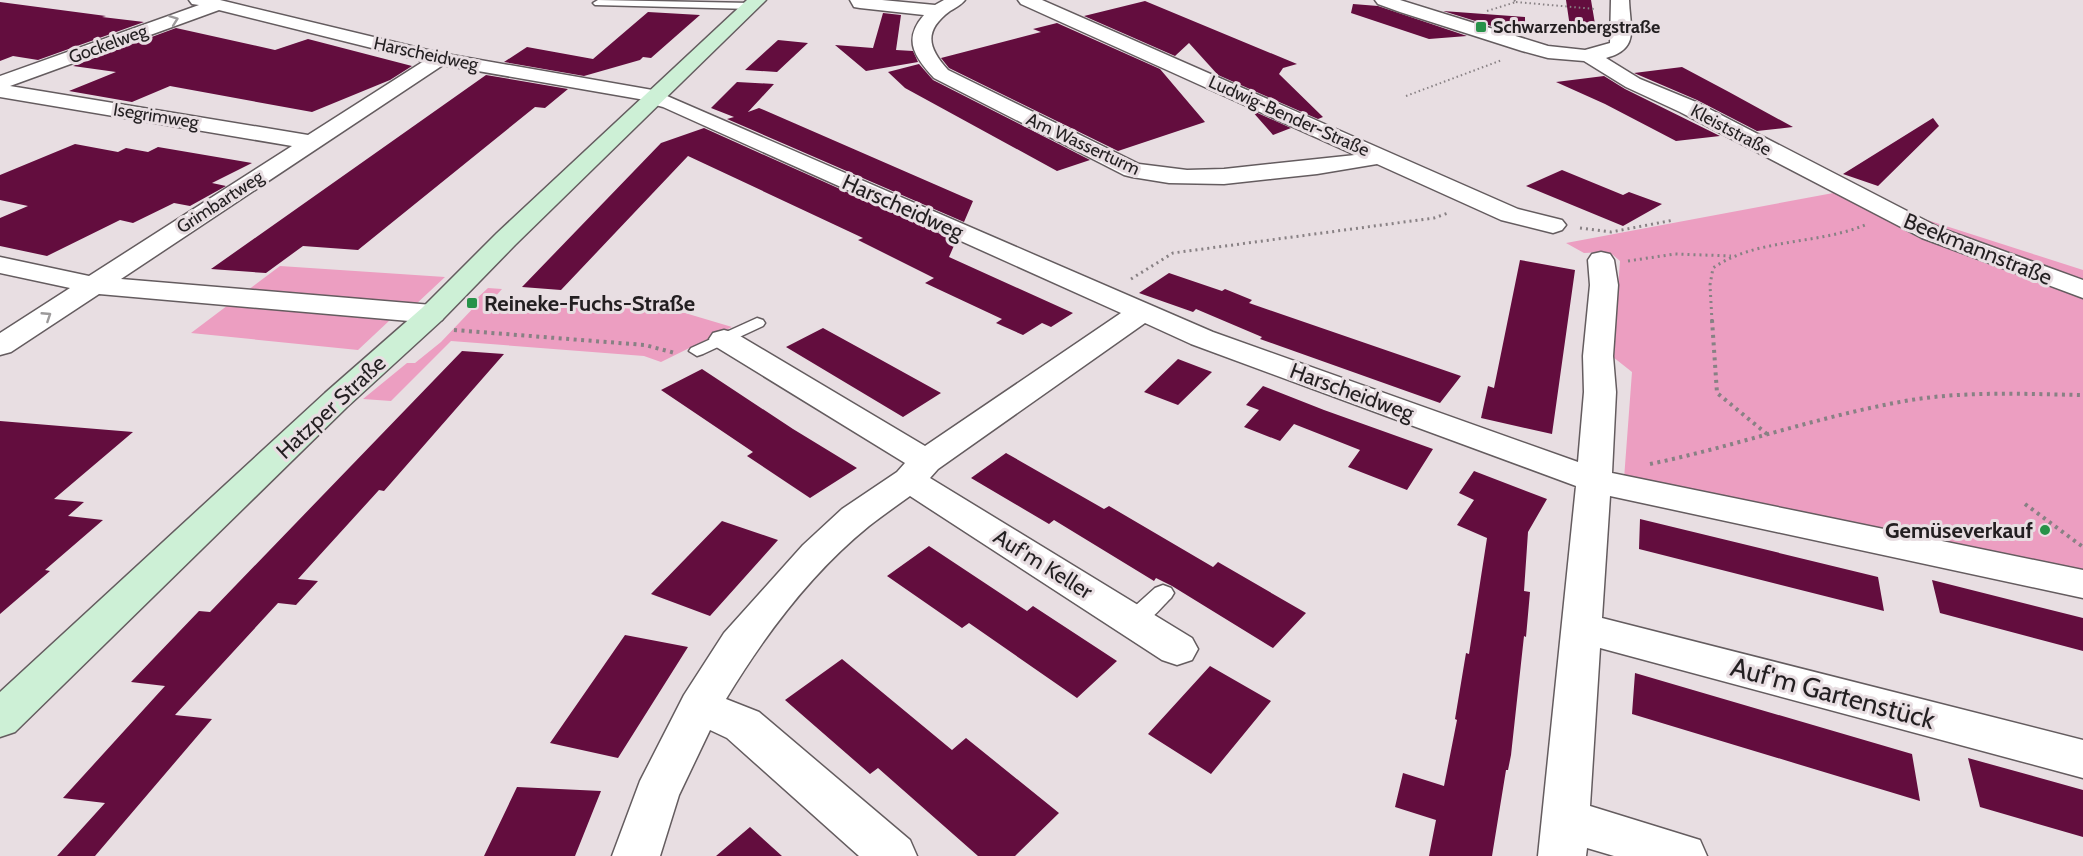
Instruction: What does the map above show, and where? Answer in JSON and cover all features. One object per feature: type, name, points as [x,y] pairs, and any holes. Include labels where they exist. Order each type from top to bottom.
[{"type":"main road","name":"Hatzper Straße","points":[[0,719],[336,400],[440,322],[506,239],[754,3]]},
{"type":"street","name":"Am Wasserturm","points":[[859,0],[860,3],[872,6],[947,5]]},
{"type":"street","name":"Ludwig-Bender-Straße","points":[[1028,0],[1510,214],[1552,225]]},
{"type":"street","name":"Kleiststraße","points":[[1383,0],[1524,46],[1550,53],[1587,55],[1601,54],[1619,46],[1621,38],[1620,0]]},
{"type":"street","name":"Harscheidweg","points":[[208,2],[440,59],[657,96],[1104,296],[1214,342],[1594,480],[1649,495],[2083,584]]},
{"type":"street","name":"Gockelweg","points":[[0,83],[208,2]]},
{"type":"street","name":"Am Wasserturm","points":[[947,5],[922,30],[923,53],[941,74],[1132,170],[1188,179],[1215,178],[1348,164],[1380,157]]},
{"type":"street","name":"Kleiststraße","points":[[1587,55],[1624,78],[1688,107],[1880,208]]},
{"type":"street","name":"Grimbartweg","points":[[0,346],[440,59]]},
{"type":"street","name":"Isegrimweg","points":[[0,91],[311,142]]},
{"type":"street","name":"Beekmannstraße","points":[[1880,208],[1930,233],[2083,290]]},
{"type":"street","points":[[1601,260],[1604,285],[1598,356],[1600,392],[1583,628],[1564,838],[1683,856]]},
{"type":"street","points":[[0,265],[94,285],[440,322]]},
{"type":"street","points":[[636,856],[656,795],[699,707],[738,644],[786,586],[855,518],[917,471],[1142,312]]},
{"type":"street","name":"Auf'm Keller","points":[[711,345],[917,471],[1177,649]]},
{"type":"street","name":"Auf'm Gartenstück","points":[[1583,628],[2083,759]]},
{"type":"street","points":[[699,707],[743,725],[893,856]]},
{"type":"lane","points":[[598,3],[754,3]]},
{"type":"lane","points":[[711,345],[757,323]]},
{"type":"lane","points":[[1133,621],[1163,594]]},
{"type":"path","points":[[1516,2],[1595,9]]},
{"type":"path","points":[[1406,96],[1506,59]]},
{"type":"path","points":[[1104,296],[1173,253],[1434,218],[1480,201]]},
{"type":"path","points":[[1601,260],[1637,261],[1674,254],[1733,256],[1824,238],[1863,226],[1880,208]]},
{"type":"path","points":[[1552,225],[1611,232],[1674,220]]},
{"type":"path","points":[[1733,256],[1716,264],[1711,276],[1715,385],[1717,393],[1767,434]]},
{"type":"path","points":[[440,322],[645,345],[671,353],[711,345]]},
{"type":"path","points":[[1594,480],[1862,410],[1934,397],[2018,393],[2083,394]]},
{"type":"path","points":[[2025,504],[2083,547]]},
{"type":"shaded area","points":[[1844,191],[2083,291],[2083,573],[1624,479],[1632,372],[1613,357],[1620,261],[1604,252],[1584,253],[1566,243]]},
{"type":"shaded area","points":[[1924,219],[2083,270],[2083,288],[1912,223]]},
{"type":"shaded area","points":[[280,266],[445,277],[414,306],[390,320],[358,350],[191,333]]},
{"type":"shaded area","points":[[488,288],[502,289],[494,298],[685,313],[732,327],[661,362],[644,356],[451,341],[391,401],[363,399],[407,363],[415,363],[441,342],[479,302],[474,301]]},
{"type":"building","points":[[1566,0],[1591,0],[1596,30],[1570,27]]},
{"type":"building","points":[[1145,1],[1297,64],[1283,68],[1279,74],[1323,117],[1318,119],[1218,75],[1189,43],[1175,56],[1084,16]]},
{"type":"building","points":[[0,2],[144,22],[38,60],[13,56],[0,61]]},
{"type":"building","points":[[1353,4],[1378,6],[1467,36],[1429,39],[1351,13]]},
{"type":"building","points":[[1443,11],[1525,17],[1525,31],[1511,32]]},
{"type":"building","points":[[648,12],[700,15],[651,58],[643,57],[640,60],[584,76],[504,62],[527,47],[593,59]]},
{"type":"building","points":[[883,13],[901,15],[896,50],[913,51],[918,62],[866,71],[835,45],[873,48]]},
{"type":"building","points":[[1057,23],[1160,69],[1205,122],[1118,151],[949,68],[941,58],[1041,32],[1033,29]]},
{"type":"building","points":[[176,28],[275,50],[308,39],[412,66],[390,80],[312,112],[170,86],[132,102],[69,91],[116,72],[73,66]]},
{"type":"building","points":[[778,40],[808,43],[777,72],[745,70]]},
{"type":"building","points":[[919,64],[933,80],[1090,160],[1057,171],[905,88],[888,72]]},
{"type":"building","points":[[1682,67],[1793,127],[1757,131],[1697,100],[1634,73]]},
{"type":"building","points":[[486,75],[568,89],[545,108],[535,107],[358,250],[303,246],[266,273],[211,269]]},
{"type":"building","points":[[1604,76],[1625,89],[1720,136],[1676,141],[1605,104],[1556,82]]},
{"type":"building","points":[[737,82],[774,84],[748,112],[759,108],[973,201],[964,222],[727,119],[734,117],[711,108]]},
{"type":"building","points":[[1251,110],[1291,128],[1273,135]]},
{"type":"building","points":[[1933,118],[1939,126],[1878,186],[1843,174]]},
{"type":"building","points":[[704,128],[956,241],[949,257],[1073,313],[1051,327],[1042,323],[1023,335],[996,323],[1002,319],[925,283],[934,278],[858,240],[863,238],[688,156],[561,290],[522,287],[661,143]]},
{"type":"building","points":[[75,144],[118,152],[126,148],[148,152],[158,147],[252,163],[212,183],[226,186],[190,206],[174,203],[133,223],[120,220],[47,256],[0,246],[0,218],[28,206],[0,200],[0,175]]},
{"type":"building","points":[[1562,170],[1623,195],[1629,192],[1662,204],[1623,226],[1526,186]]},
{"type":"building","points":[[1520,260],[1575,270],[1552,434],[1481,418],[1488,386],[1494,388]]},
{"type":"building","points":[[1169,273],[1222,291],[1225,289],[1252,300],[1249,303],[1461,376],[1440,403],[1260,339],[1262,337],[1196,309],[1193,312],[1139,293]]},
{"type":"building","points":[[823,328],[941,393],[903,417],[786,347]]},
{"type":"building","points":[[462,351],[504,354],[384,491],[379,490],[298,579],[318,581],[296,605],[278,603],[175,715],[212,719],[95,856],[57,856],[105,803],[63,798],[165,686],[131,682],[199,611],[210,612]]},
{"type":"building","points":[[1178,359],[1212,372],[1178,405],[1144,392]]},
{"type":"building","points":[[702,369],[857,468],[810,498],[747,456],[753,452],[661,390]]},
{"type":"building","points":[[1263,386],[1433,449],[1407,490],[1348,467],[1360,450],[1294,424],[1280,441],[1244,427],[1259,410],[1246,405]]},
{"type":"building","points":[[0,421],[133,432],[54,499],[84,502],[68,516],[103,520],[45,570],[50,571],[0,614]]},
{"type":"building","points":[[1006,453],[1104,509],[1109,506],[1213,567],[1218,562],[1306,613],[1273,648],[1172,586],[1156,578],[1154,581],[1054,520],[1049,524],[971,478]]},
{"type":"building","points":[[1474,471],[1547,499],[1528,532],[1524,591],[1530,592],[1526,637],[1524,636],[1511,755],[1508,770],[1506,770],[1492,856],[1429,856],[1436,820],[1395,807],[1403,773],[1444,786],[1457,720],[1455,719],[1466,653],[1469,654],[1487,538],[1457,525],[1474,500],[1459,493]]},
{"type":"building","points":[[1640,519],[1878,577],[1884,611],[1639,549]]},
{"type":"building","points":[[722,521],[778,540],[710,616],[651,594]]},
{"type":"building","points":[[929,546],[1027,611],[1033,606],[1117,661],[1077,698],[969,623],[962,628],[887,576]]},
{"type":"building","points":[[1932,580],[2083,618],[2083,651],[1940,613]]},
{"type":"building","points":[[625,635],[688,647],[618,758],[550,743]]},
{"type":"building","points":[[842,659],[952,750],[966,738],[1059,813],[1015,856],[978,856],[878,768],[870,774],[785,700]]},
{"type":"building","points":[[1210,666],[1271,701],[1211,774],[1148,734]]},
{"type":"building","points":[[1635,673],[1912,754],[1920,801],[1632,714]]},
{"type":"building","points":[[1968,758],[2083,790],[2083,837],[1980,807]]},
{"type":"building","points":[[517,787],[601,791],[575,856],[484,856]]},
{"type":"building","points":[[750,827],[782,856],[716,856]]},
{"type":"place","name":"Schwarzenbergstraße","points":[[1481,27]]},
{"type":"place","name":"Reineke-Fuchs-Straße","points":[[472,303]]},
{"type":"place","name":"Gemüseverkauf","points":[[2045,530]]}]
